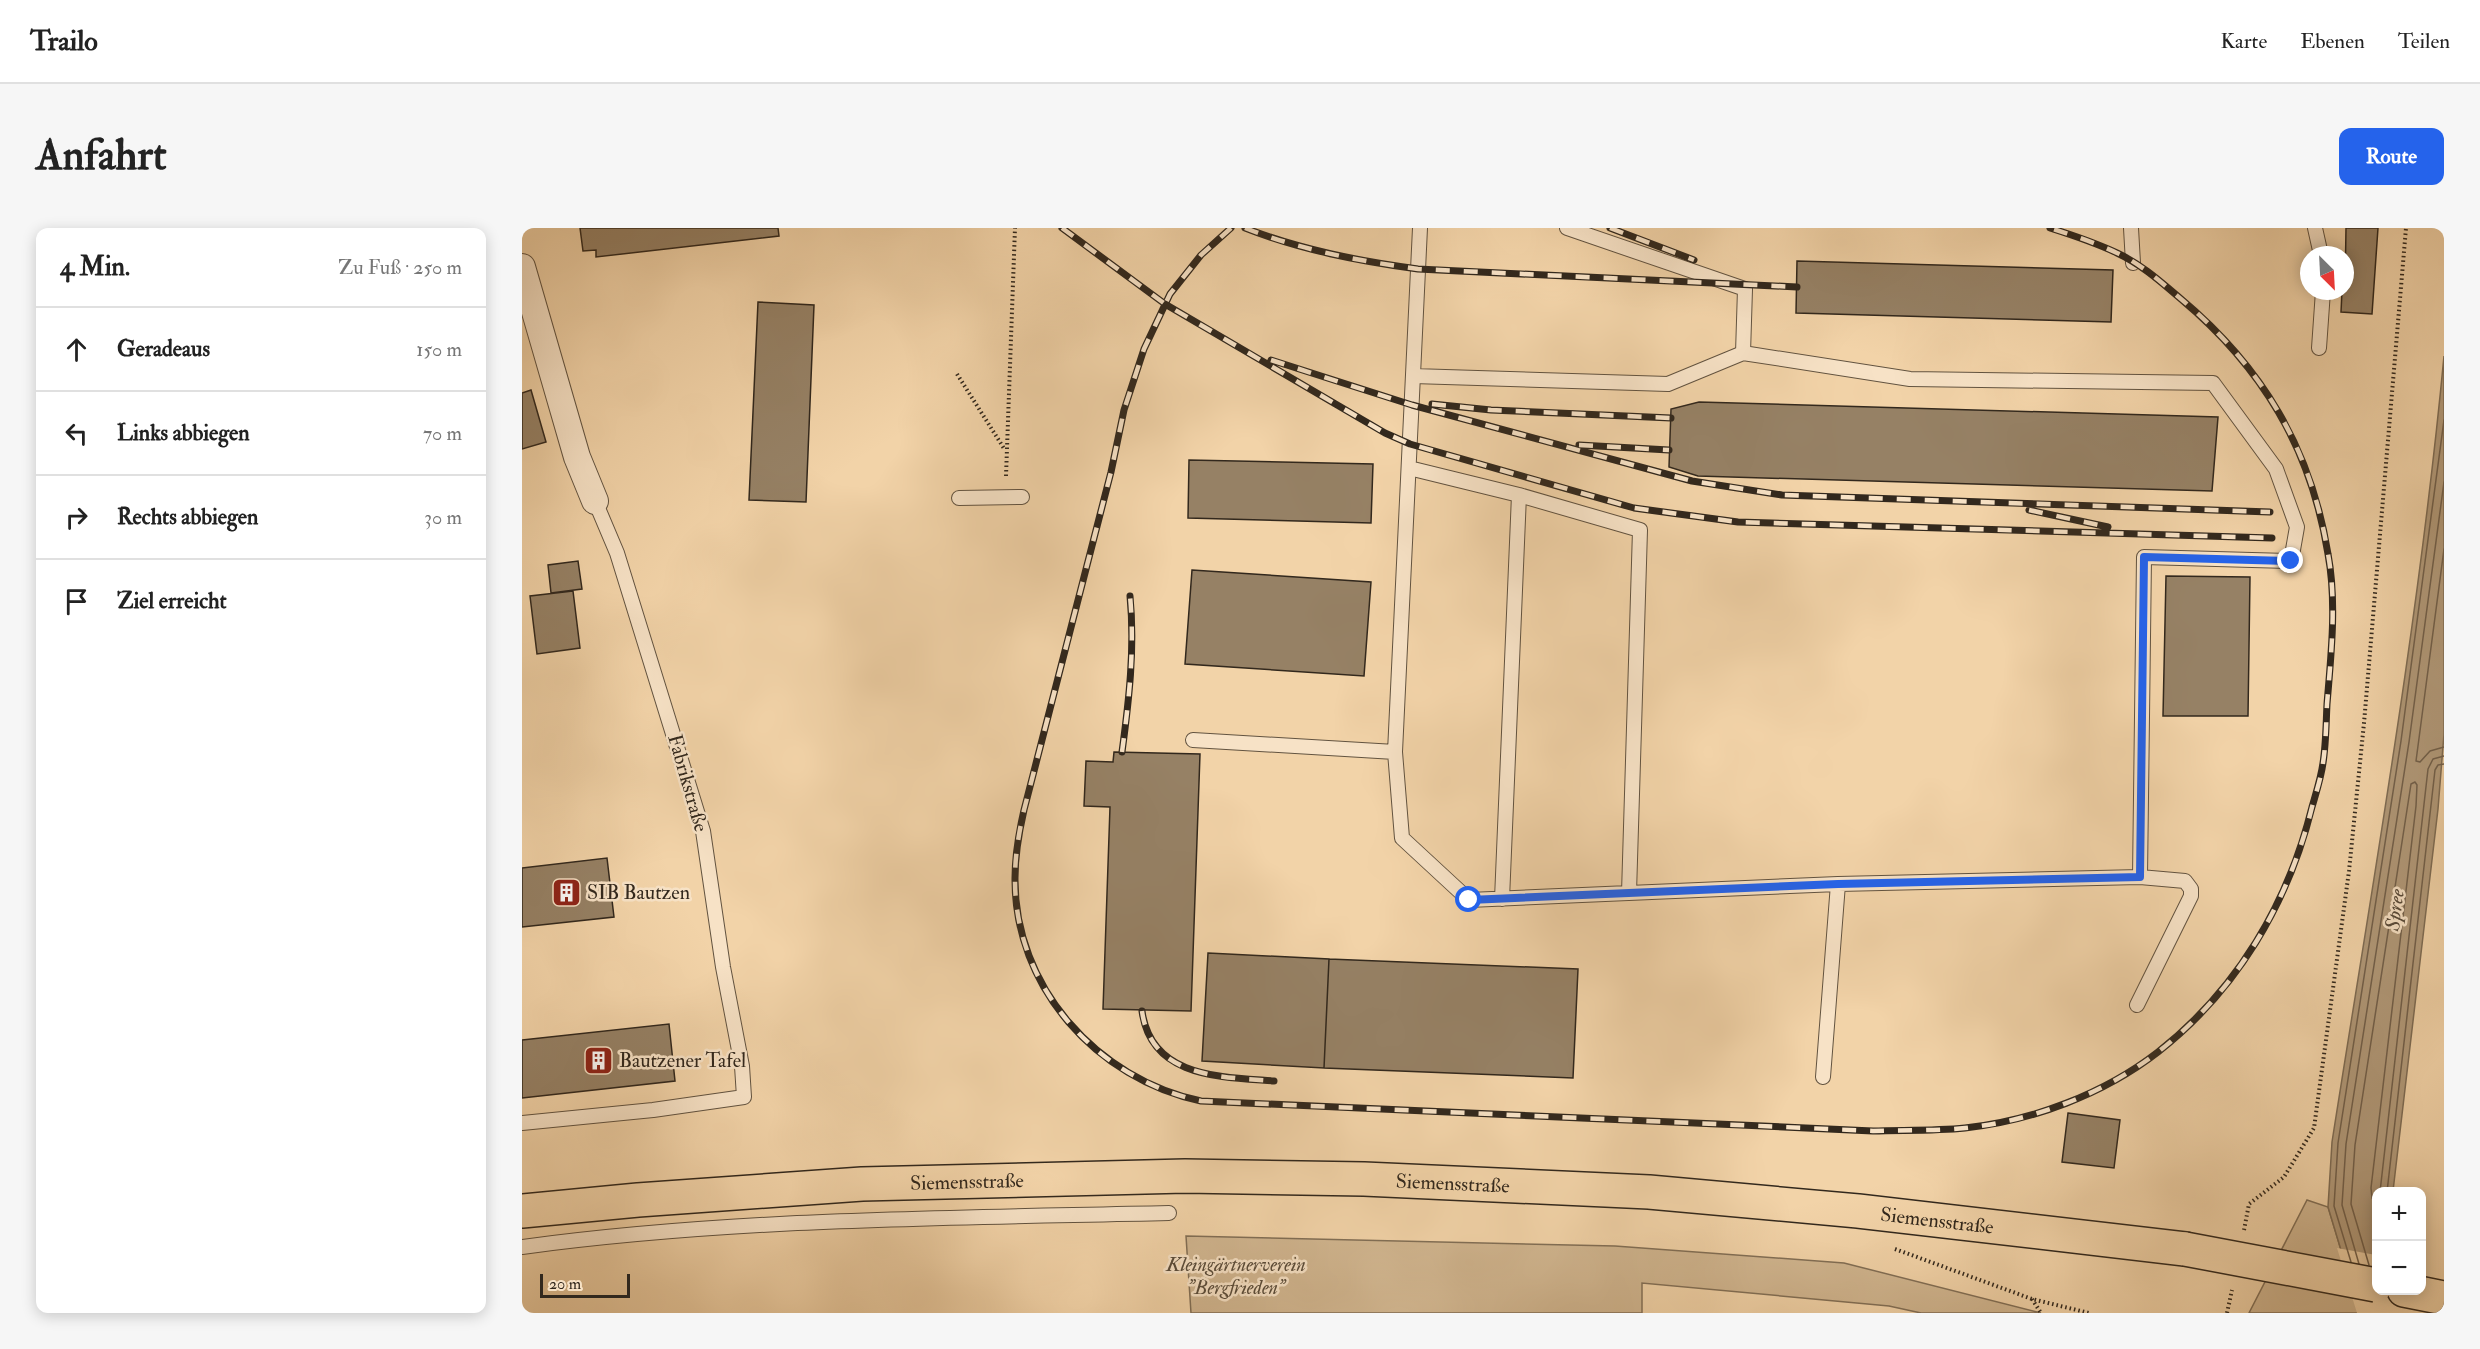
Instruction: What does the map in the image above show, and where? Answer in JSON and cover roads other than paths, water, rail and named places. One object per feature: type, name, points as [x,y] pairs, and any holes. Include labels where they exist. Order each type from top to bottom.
[{"type":"main road","name":"Siemensstraße","points":[[522,1211],[862,1184],[1185,1176],[1364,1179],[1661,1193],[1858,1211],[2185,1249],[2372,1284]]},
{"type":"main road","points":[[2426,1294],[2444,1298]]},
{"type":"street","name":"Fabrikstraße","points":[[522,267],[577,457],[595,501]]},
{"type":"lane","points":[[1420,228],[1395,752],[1402,838],[1469,900],[1838,884],[2140,877],[2185,881],[2191,889],[2191,896],[2137,1005]]},
{"type":"lane","points":[[1567,228],[1745,289],[1743,353]]},
{"type":"lane","points":[[2131,228],[2133,263]]},
{"type":"lane","points":[[2315,228],[2319,246]]},
{"type":"lane","points":[[2319,348],[2322,300]]},
{"type":"lane","points":[[1413,376],[1668,384],[1743,353],[1910,380],[2213,383],[2276,469],[2297,527],[2291,561],[2144,557],[2140,877]]},
{"type":"lane","points":[[1409,468],[1519,495],[1640,530],[1629,893]]},
{"type":"lane","points":[[1502,899],[1519,495]]},
{"type":"lane","points":[[959,498],[1022,497]]},
{"type":"lane","name":"Fabrikstraße","points":[[522,1123],[653,1110],[744,1097],[742,1066],[723,967],[703,831],[617,553],[595,501]]},
{"type":"lane","points":[[1193,740],[1395,752]]},
{"type":"lane","points":[[1823,1077],[1838,884]]},
{"type":"lane","points":[[522,1247],[588,1238],[834,1221],[1169,1213]]},
{"type":"water","name":"Spree","points":[[2444,356],[2444,734],[2438,809],[2393,1187],[2372,1187],[2373,1295],[2360,1313],[2328,1207],[2332,1142],[2379,848],[2434,455]]},
{"type":"railway","points":[[1062,228],[1165,304],[1385,433],[1410,444],[1634,508],[1738,522],[2272,538]]},
{"type":"railway","points":[[1231,228],[1201,255],[1170,294],[1144,349],[1124,410],[1111,472],[1024,810],[1015,869],[1018,918],[1029,956],[1046,991],[1069,1022],[1096,1050],[1128,1072],[1163,1090],[1201,1101],[1873,1131],[1954,1129],[2016,1119],[2091,1093],[2137,1067],[2158,1052],[2212,1001],[2256,943],[2274,911],[2302,843],[2322,769],[2332,629],[2331,573],[2320,515],[2295,445],[2259,382],[2210,325],[2181,299],[2126,257],[2050,228]]},
{"type":"railway","points":[[1245,228],[1287,243],[1330,254],[1418,269],[1797,287]]},
{"type":"railway","points":[[1610,228],[1694,260]]},
{"type":"railway","points":[[1271,360],[1412,405],[1692,481],[1782,495],[2270,512]]},
{"type":"railway","points":[[1432,404],[1491,410],[1671,418]]},
{"type":"railway","points":[[1579,445],[1669,450]]},
{"type":"railway","points":[[2029,510],[2108,527]]},
{"type":"railway","points":[[1122,752],[1132,654],[1130,596]]},
{"type":"railway","points":[[1142,1011],[1148,1033],[1159,1050],[1174,1062],[1211,1075],[1274,1081]]},
{"type":"place","name":"SIB Bautzen","points":[[566,892]]},
{"type":"place","name":"Bautzener Tafel","points":[[598,1060]]},
{"type":"park label","name":"Kleingärtnerverein \"Bergfrieden\"","points":[[1236,1276]]}]
